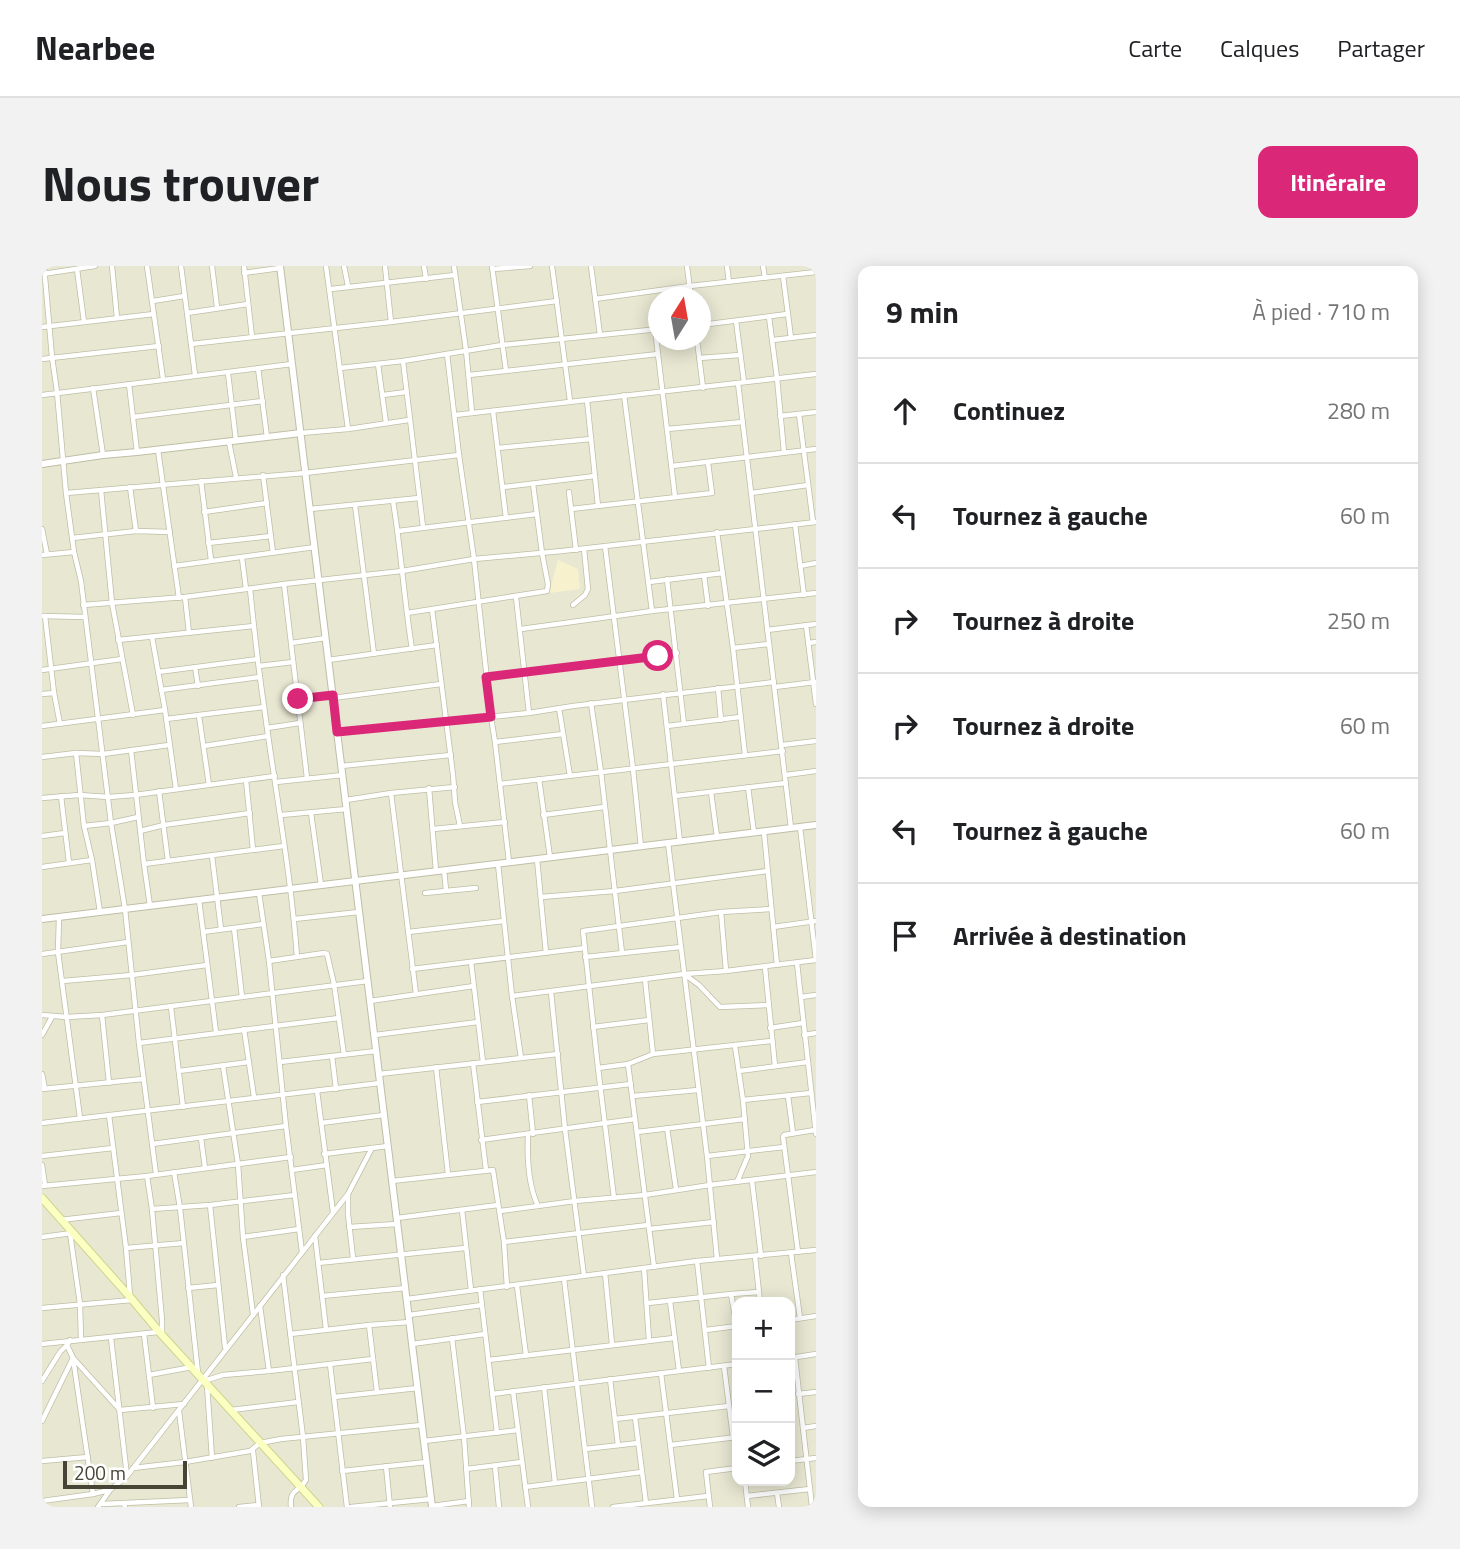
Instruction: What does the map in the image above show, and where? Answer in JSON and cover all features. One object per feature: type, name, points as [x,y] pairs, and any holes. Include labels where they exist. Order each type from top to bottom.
[{"type":"main road","points":[[42,1198],[319,1507]]},
{"type":"street","points":[[44,266],[44,302],[57,392],[65,493],[81,581],[111,823],[125,909],[156,1174]]},
{"type":"street","points":[[43,274],[95,266]]},
{"type":"street","points":[[111,266],[117,317]]},
{"type":"street","points":[[147,266],[163,379]]},
{"type":"street","points":[[181,266],[195,375]]},
{"type":"street","points":[[212,266],[217,307]]},
{"type":"street","points":[[244,266],[252,337]]},
{"type":"street","points":[[326,266],[348,429]]},
{"type":"street","points":[[344,266],[348,286]]},
{"type":"street","points":[[385,266],[391,322]]},
{"type":"street","points":[[424,266],[426,279]]},
{"type":"street","points":[[454,266],[472,413]]},
{"type":"street","points":[[506,371],[492,268],[530,266]]},
{"type":"street","points":[[552,266],[570,401]]},
{"type":"street","points":[[591,266],[600,335]]},
{"type":"street","points":[[687,266],[690,286]]},
{"type":"street","points":[[727,266],[729,282]]},
{"type":"street","points":[[763,266],[765,278]]},
{"type":"street","points":[[244,273],[280,267],[432,1504]]},
{"type":"street","points":[[77,269],[84,322]]},
{"type":"street","points":[[595,299],[816,272]]},
{"type":"street","points":[[330,289],[455,275]]},
{"type":"street","points":[[783,276],[791,338]]},
{"type":"street","points":[[153,301],[184,296]]},
{"type":"street","points":[[191,344],[556,301]]},
{"type":"street","points":[[187,313],[248,304]]},
{"type":"street","points":[[42,327],[154,314]]},
{"type":"street","points":[[711,324],[788,314]]},
{"type":"street","points":[[769,317],[784,452]]},
{"type":"street","points":[[736,321],[743,422],[791,828]]},
{"type":"street","points":[[341,368],[502,345],[648,330]]},
{"type":"street","points":[[773,340],[816,335]]},
{"type":"street","points":[[42,359],[159,346]]},
{"type":"street","points":[[658,350],[676,497]]},
{"type":"street","points":[[698,350],[703,388]]},
{"type":"street","points":[[447,354],[509,862]]},
{"type":"street","points":[[469,375],[658,354]]},
{"type":"street","points":[[699,358],[740,355]]},
{"type":"street","points":[[403,361],[423,527]]},
{"type":"street","points":[[42,395],[292,364]]},
{"type":"street","points":[[378,364],[386,423]]},
{"type":"street","points":[[258,368],[267,437]]},
{"type":"street","points":[[228,373],[236,477]]},
{"type":"street","points":[[455,415],[816,374]]},
{"type":"street","points":[[130,384],[138,452]]},
{"type":"street","points":[[93,388],[103,455]]},
{"type":"street","points":[[383,395],[406,392]]},
{"type":"street","points":[[624,396],[652,611]]},
{"type":"street","points":[[587,400],[598,506]]},
{"type":"street","points":[[133,417],[262,401]]},
{"type":"street","points":[[493,411],[506,518]]},
{"type":"street","points":[[780,416],[816,412]]},
{"type":"street","points":[[83,605],[182,598],[474,559],[815,522],[799,414]]},
{"type":"street","points":[[42,464],[409,420]]},
{"type":"street","points":[[667,429],[743,422]]},
{"type":"street","points":[[498,448],[591,439]]},
{"type":"street","points":[[672,466],[816,449]]},
{"type":"street","points":[[158,450],[174,566],[189,633]]},
{"type":"street","points":[[65,493],[305,472],[459,455]]},
{"type":"street","points":[[571,509],[712,494],[708,463]]},
{"type":"street","points":[[263,475],[273,553]]},
{"type":"street","points":[[503,487],[596,476]]},
{"type":"street","points":[[201,481],[211,561]]},
{"type":"street","points":[[407,613],[547,591],[533,484]]},
{"type":"street","points":[[751,493],[808,485]]},
{"type":"street","points":[[130,487],[136,531]]},
{"type":"street","points":[[101,490],[112,603],[133,715]]},
{"type":"street","points":[[569,492],[576,550]]},
{"type":"street","points":[[310,509],[419,498]]},
{"type":"street","points":[[393,501],[412,649]]},
{"type":"street","points":[[204,512],[267,503]]},
{"type":"street","points":[[355,505],[374,654]]},
{"type":"street","points":[[398,531],[537,514]]},
{"type":"street","points":[[795,524],[804,595]]},
{"type":"street","points":[[42,529],[45,555],[74,552]]},
{"type":"street","points":[[72,538],[136,531],[170,532]]},
{"type":"street","points":[[717,532],[745,755]]},
{"type":"street","points":[[208,543],[271,536]]},
{"type":"street","points":[[605,546],[641,846]]},
{"type":"street","points":[[174,566],[315,547]]},
{"type":"street","points":[[573,605],[588,589],[584,549]]},
{"type":"street","points":[[242,558],[281,815],[295,919],[297,957]]},
{"type":"street","points":[[800,566],[816,563]]},
{"type":"street","points":[[649,582],[723,573]]},
{"type":"street","points":[[704,575],[708,606]]},
{"type":"street","points":[[667,579],[684,724]]},
{"type":"street","points":[[284,584],[307,778]]},
{"type":"street","points":[[521,629],[816,593]]},
{"type":"street","points":[[516,597],[529,713]]},
{"type":"street","points":[[432,609],[460,826]]},
{"type":"street","points":[[60,724],[52,669],[45,645],[44,616],[85,617]]},
{"type":"street","points":[[767,629],[816,624]]},
{"type":"street","points":[[806,625],[816,704]]},
{"type":"street","points":[[118,640],[254,626]]},
{"type":"street","points":[[152,638],[176,789]]},
{"type":"street","points":[[291,643],[326,638]]},
{"type":"street","points":[[808,643],[816,642]]},
{"type":"street","points":[[733,648],[769,644]]},
{"type":"street","points":[[328,660],[437,645]]},
{"type":"street","points":[[486,677],[677,653]]},
{"type":"street","points":[[42,670],[122,659]]},
{"type":"street","points":[[158,672],[258,659]]},
{"type":"street","points":[[259,666],[293,662]]},
{"type":"street","points":[[195,667],[198,686]]},
{"type":"street","points":[[161,690],[260,677]]},
{"type":"street","points":[[337,732],[529,713],[737,686],[815,682]]},
{"type":"street","points":[[298,699],[442,684]]},
{"type":"street","points":[[718,688],[721,719]]},
{"type":"street","points":[[42,694],[54,693]]},
{"type":"street","points":[[663,694],[680,842]]},
{"type":"street","points":[[591,704],[622,953]]},
{"type":"street","points":[[166,719],[264,707]]},
{"type":"street","points":[[559,708],[570,776]]},
{"type":"street","points":[[42,726],[165,710]]},
{"type":"street","points":[[199,716],[209,785]]},
{"type":"street","points":[[667,726],[740,717]]},
{"type":"street","points":[[267,728],[300,723]]},
{"type":"street","points":[[495,743],[563,734]]},
{"type":"street","points":[[204,747],[268,736]]},
{"type":"street","points":[[500,784],[745,755],[816,741]]},
{"type":"street","points":[[42,757],[103,754],[169,745]]},
{"type":"street","points":[[131,750],[150,906]]},
{"type":"street","points":[[76,754],[79,795],[100,912]]},
{"type":"street","points":[[341,766],[451,755]]},
{"type":"street","points":[[785,775],[816,771]]},
{"type":"street","points":[[276,782],[342,775]]},
{"type":"street","points":[[42,798],[135,795],[275,776]]},
{"type":"street","points":[[246,779],[253,850]]},
{"type":"street","points":[[539,779],[550,858]]},
{"type":"street","points":[[675,796],[786,783]]},
{"type":"street","points":[[346,800],[454,787]]},
{"type":"street","points":[[748,787],[754,833]]},
{"type":"street","points":[[429,788],[432,830],[446,890]]},
{"type":"street","points":[[159,791],[168,861]]},
{"type":"street","points":[[711,792],[717,837]]},
{"type":"street","points":[[391,793],[416,994]]},
{"type":"street","points":[[61,796],[69,863]]},
{"type":"street","points":[[544,815],[604,807]]},
{"type":"street","points":[[281,815],[347,809]]},
{"type":"street","points":[[140,831],[250,813]]},
{"type":"street","points":[[311,813],[321,885]]},
{"type":"street","points":[[84,826],[138,817]]},
{"type":"street","points":[[432,830],[505,822]]},
{"type":"street","points":[[42,919],[816,825]]},
{"type":"street","points":[[513,996],[816,960],[800,827]]},
{"type":"street","points":[[764,832],[777,965]]},
{"type":"street","points":[[42,836],[65,833]]},
{"type":"street","points":[[668,843],[718,1259]]},
{"type":"street","points":[[144,864],[284,846]]},
{"type":"street","points":[[212,856],[221,929]]},
{"type":"street","points":[[537,859],[546,953]]},
{"type":"street","points":[[42,867],[92,860]]},
{"type":"street","points":[[498,864],[521,1058]]},
{"type":"street","points":[[541,897],[615,891],[767,871]]},
{"type":"street","points":[[425,892],[476,888]]},
{"type":"street","points":[[259,893],[302,1252]]},
{"type":"street","points":[[199,900],[216,1032]]},
{"type":"street","points":[[614,1198],[582,932],[721,912],[771,909]]},
{"type":"street","points":[[295,919],[359,912]]},
{"type":"street","points":[[721,912],[726,971]]},
{"type":"street","points":[[59,917],[58,952],[80,1118]]},
{"type":"street","points":[[408,932],[505,921]]},
{"type":"street","points":[[773,928],[813,922]]},
{"type":"street","points":[[203,932],[263,924]]},
{"type":"street","points":[[234,928],[243,997]]},
{"type":"street","points":[[42,954],[128,942]]},
{"type":"street","points":[[585,957],[681,947]]},
{"type":"street","points":[[412,970],[584,948]]},
{"type":"street","points":[[269,961],[327,954],[344,1055]]},
{"type":"street","points":[[471,962],[483,1062]]},
{"type":"street","points":[[797,963],[816,1132],[784,1135],[797,1252]]},
{"type":"street","points":[[63,981],[207,965]]},
{"type":"street","points":[[765,967],[775,1066]]},
{"type":"street","points":[[684,974],[721,1008],[768,1005]]},
{"type":"street","points":[[645,979],[653,1054]]},
{"type":"street","points":[[42,1015],[102,1015],[368,981]]},
{"type":"street","points":[[370,1001],[474,986]]},
{"type":"street","points":[[551,992],[584,1276]]},
{"type":"street","points":[[801,997],[816,995]]},
{"type":"street","points":[[172,1007],[183,1107]]},
{"type":"street","points":[[102,1015],[109,1083]]},
{"type":"street","points":[[42,1035],[52,1017]]},
{"type":"street","points":[[139,1042],[339,1018]]},
{"type":"street","points":[[593,1027],[649,1020]]},
{"type":"street","points":[[374,1035],[478,1022]]},
{"type":"street","points":[[770,1028],[803,1023]]},
{"type":"street","points":[[244,1029],[254,1097]]},
{"type":"street","points":[[804,1035],[816,1033]]},
{"type":"street","points":[[598,1068],[628,1064],[653,1054],[771,1041]]},
{"type":"street","points":[[735,1046],[748,1152],[737,1182]]},
{"type":"street","points":[[280,1062],[376,1051]]},
{"type":"street","points":[[379,1074],[558,1054]]},
{"type":"street","points":[[332,1056],[337,1088]]},
{"type":"street","points":[[179,1071],[249,1062]]},
{"type":"street","points":[[739,1071],[808,1062]]},
{"type":"street","points":[[473,1063],[486,1170]]},
{"type":"street","points":[[628,1064],[654,1267]]},
{"type":"street","points":[[223,1066],[238,1164],[243,1237],[253,1314]]},
{"type":"street","points":[[436,1067],[448,1174]]},
{"type":"street","points":[[42,1074],[43,1089],[143,1079]]},
{"type":"street","points":[[42,1123],[380,1083]]},
{"type":"street","points":[[477,1102],[631,1084]]},
{"type":"street","points":[[633,1096],[698,1090]]},
{"type":"street","points":[[317,1091],[333,1213]]},
{"type":"street","points":[[743,1100],[811,1093]]},
{"type":"street","points":[[529,1095],[530,1170],[538,1206]]},
{"type":"street","points":[[788,1095],[793,1133]]},
{"type":"street","points":[[42,1308],[131,1298],[108,1115]]},
{"type":"street","points":[[321,1123],[384,1115]]},
{"type":"street","points":[[481,1140],[635,1119]]},
{"type":"street","points":[[637,1132],[744,1119]]},
{"type":"street","points":[[152,1144],[286,1126]]},
{"type":"street","points":[[667,1128],[676,1189]]},
{"type":"street","points":[[201,1138],[205,1168]]},
{"type":"street","points":[[324,1154],[388,1146]]},
{"type":"street","points":[[707,1156],[784,1147]]},
{"type":"street","points":[[42,1156],[113,1148]]},
{"type":"street","points":[[100,1505],[179,1411],[201,1377],[348,1194],[372,1148]]},
{"type":"street","points":[[42,1165],[44,1186],[291,1157]]},
{"type":"street","points":[[292,1170],[327,1165]]},
{"type":"street","points":[[393,1181],[494,1170],[504,1242],[506,1287]]},
{"type":"street","points":[[174,1172],[212,1458]]},
{"type":"street","points":[[500,1211],[816,1172]]},
{"type":"street","points":[[42,1344],[161,1333],[162,1320],[147,1176]]},
{"type":"street","points":[[752,1181],[760,1297]]},
{"type":"street","points":[[348,1194],[353,1258]]},
{"type":"street","points":[[152,1209],[210,1206],[295,1195]]},
{"type":"street","points":[[349,1227],[498,1205]]},
{"type":"street","points":[[210,1206],[226,1349]]},
{"type":"street","points":[[462,1210],[471,1290]]},
{"type":"street","points":[[60,1220],[121,1213]]},
{"type":"street","points":[[504,1242],[714,1222]]},
{"type":"street","points":[[243,1237],[299,1229]]},
{"type":"street","points":[[42,1237],[72,1233],[81,1339]]},
{"type":"street","points":[[315,1235],[326,1329]]},
{"type":"street","points":[[126,1248],[184,1243]]},
{"type":"street","points":[[318,1263],[465,1248]]},
{"type":"street","points":[[407,1299],[697,1261],[816,1250]]},
{"type":"street","points":[[791,1253],[800,1318]]},
{"type":"street","points":[[697,1261],[709,1368]]},
{"type":"street","points":[[644,1268],[649,1340]]},
{"type":"street","points":[[605,1273],[612,1344]]},
{"type":"street","points":[[283,1275],[306,1480],[291,1496],[291,1507]]},
{"type":"street","points":[[564,1279],[592,1507]]},
{"type":"street","points":[[188,1288],[219,1285]]},
{"type":"street","points":[[517,1286],[526,1355]]},
{"type":"street","points":[[322,1296],[405,1288]]},
{"type":"street","points":[[480,1289],[497,1433]]},
{"type":"street","points":[[648,1303],[759,1292]]},
{"type":"street","points":[[731,1294],[732,1299]]},
{"type":"street","points":[[670,1301],[679,1371]]},
{"type":"street","points":[[260,1305],[269,1371]]},
{"type":"street","points":[[290,1334],[409,1319],[482,1305]]},
{"type":"street","points":[[795,1319],[816,1316]]},
{"type":"street","points":[[369,1325],[377,1392]]},
{"type":"street","points":[[706,1330],[732,1327]]},
{"type":"street","points":[[144,1334],[153,1408]]},
{"type":"street","points":[[412,1344],[485,1334]]},
{"type":"street","points":[[111,1338],[127,1476]]},
{"type":"street","points":[[330,1364],[342,1471],[349,1507],[469,1504],[452,1338]]},
{"type":"street","points":[[488,1360],[674,1338]]},
{"type":"street","points":[[69,1343],[93,1494]]},
{"type":"street","points":[[42,1381],[69,1343]]},
{"type":"street","points":[[795,1358],[816,1354]]},
{"type":"street","points":[[73,1357],[120,1410]]},
{"type":"street","points":[[43,1421],[73,1357]]},
{"type":"street","points":[[149,1375],[201,1377],[373,1359]]},
{"type":"street","points":[[792,1360],[812,1507]]},
{"type":"street","points":[[492,1394],[732,1365]]},
{"type":"street","points":[[724,1366],[732,1423]]},
{"type":"street","points":[[661,1373],[677,1499]]},
{"type":"street","points":[[610,1380],[618,1445]]},
{"type":"street","points":[[544,1387],[555,1483]]},
{"type":"street","points":[[334,1397],[418,1388]]},
{"type":"street","points":[[513,1391],[528,1507]]},
{"type":"street","points":[[798,1394],[816,1392]]},
{"type":"street","points":[[231,1410],[298,1402]]},
{"type":"street","points":[[120,1410],[184,1404]]},
{"type":"street","points":[[615,1419],[729,1406]]},
{"type":"street","points":[[179,1411],[191,1507]]},
{"type":"street","points":[[42,1412],[43,1421]]},
{"type":"street","points":[[635,1417],[646,1503]]},
{"type":"street","points":[[133,1468],[253,1451],[261,1443],[422,1425]]},
{"type":"street","points":[[803,1428],[816,1426]]},
{"type":"street","points":[[424,1441],[518,1430]]},
{"type":"street","points":[[670,1445],[732,1437]]},
{"type":"street","points":[[585,1449],[638,1443]]},
{"type":"street","points":[[239,1507],[259,1506],[253,1451]]},
{"type":"street","points":[[42,1461],[88,1457]]},
{"type":"street","points":[[795,1460],[816,1458]]},
{"type":"street","points":[[342,1471],[427,1462]]},
{"type":"street","points":[[466,1469],[522,1462]]},
{"type":"street","points":[[386,1466],[390,1505]]},
{"type":"street","points":[[495,1466],[499,1507]]},
{"type":"street","points":[[710,1507],[706,1471],[732,1468]]},
{"type":"street","points":[[525,1487],[642,1472]]},
{"type":"street","points":[[746,1486],[748,1507]]},
{"type":"street","points":[[747,1496],[810,1489]]},
{"type":"street","points":[[42,1501],[110,1490]]},
{"type":"street","points":[[777,1493],[779,1507]]},
{"type":"street","points":[[613,1507],[708,1496]]},
{"type":"street","points":[[100,1505],[156,1505],[190,1500]]},
{"type":"shaded area","points":[[42,266],[816,266],[816,1507],[42,1507]]},
{"type":"shaded area","points":[[558,560],[578,569],[580,589],[549,593]]},
{"type":"route","points":[[298,699],[333,695],[337,732],[491,717],[486,677],[658,656]]}]
